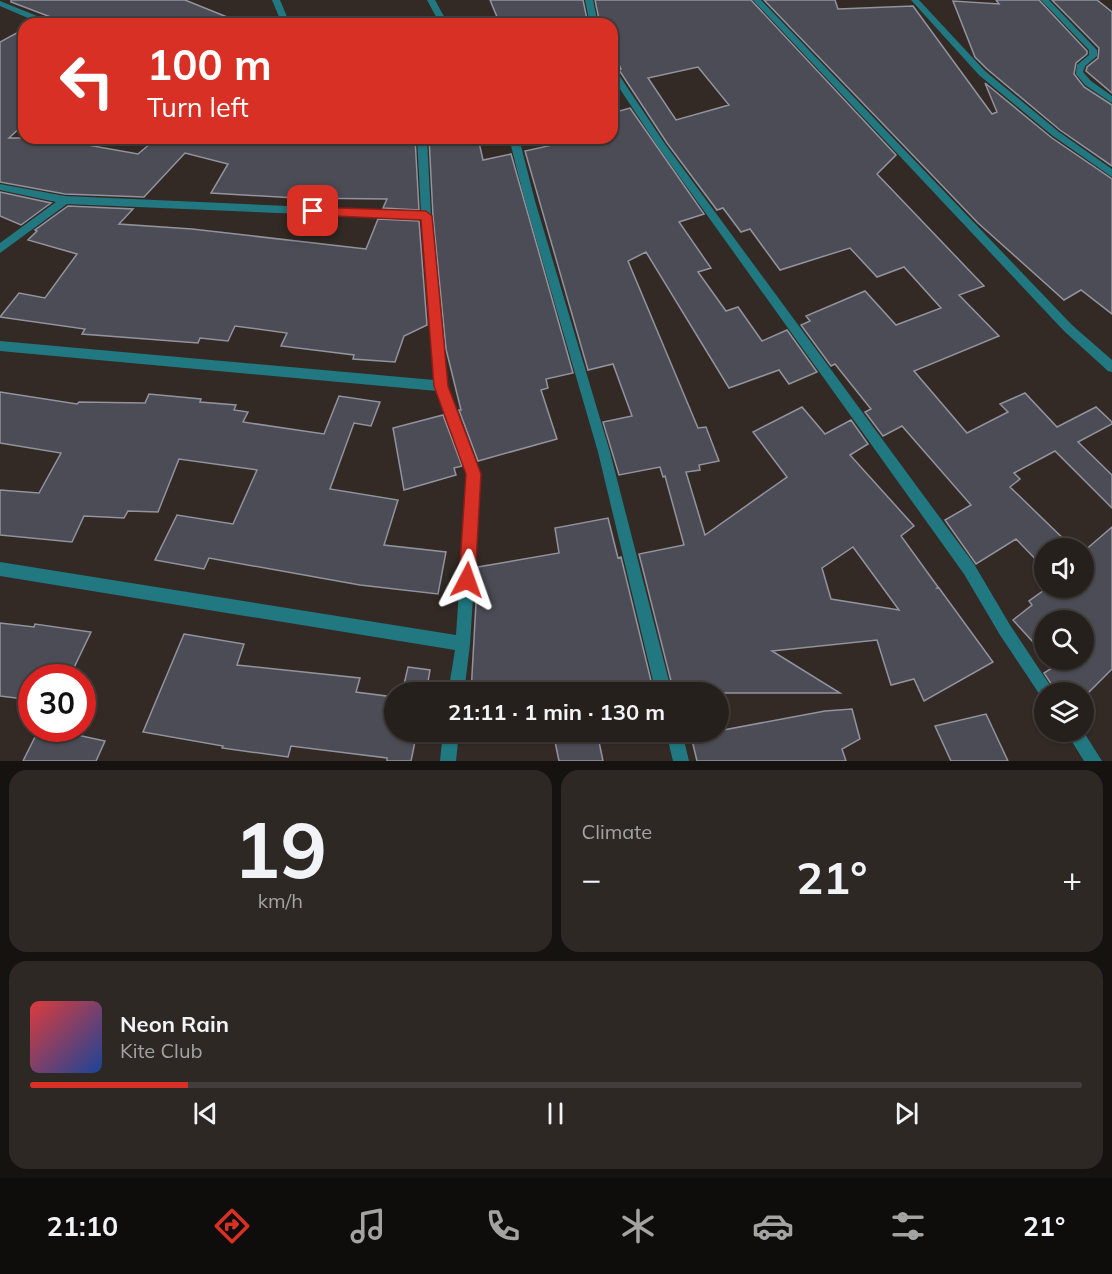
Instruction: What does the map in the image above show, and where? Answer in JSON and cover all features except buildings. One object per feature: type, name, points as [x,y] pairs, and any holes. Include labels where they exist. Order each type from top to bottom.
[{"type":"street","points":[[276,0],[284,18]]},
{"type":"street","points":[[431,0],[441,18]]},
{"type":"street","points":[[589,0],[593,18]]},
{"type":"street","points":[[757,0],[1068,328],[1112,367]]},
{"type":"street","points":[[915,0],[982,73],[1056,134],[1112,174]]},
{"type":"street","points":[[1046,0],[1093,50],[1093,56],[1081,64],[1078,72],[1088,83],[1112,100]]},
{"type":"street","points":[[0,3],[35,18]]},
{"type":"street","points":[[618,80],[662,146],[969,568],[1005,630],[1040,682]]},
{"type":"street","points":[[422,144],[426,216],[441,386],[474,474],[463,644],[458,682]]},
{"type":"street","points":[[516,144],[530,201],[604,452],[661,682]]},
{"type":"street","points":[[0,187],[65,200],[426,216]]},
{"type":"street","points":[[0,249],[65,200]]},
{"type":"street","points":[[0,346],[441,386]]},
{"type":"street","points":[[0,569],[463,644]]},
{"type":"street","points":[[448,761],[450,742]]},
{"type":"street","points":[[676,742],[681,761]]},
{"type":"street","points":[[1081,742],[1094,761]]},
{"type":"route","points":[[313,211],[426,216],[441,386],[474,474],[467,580]]}]
